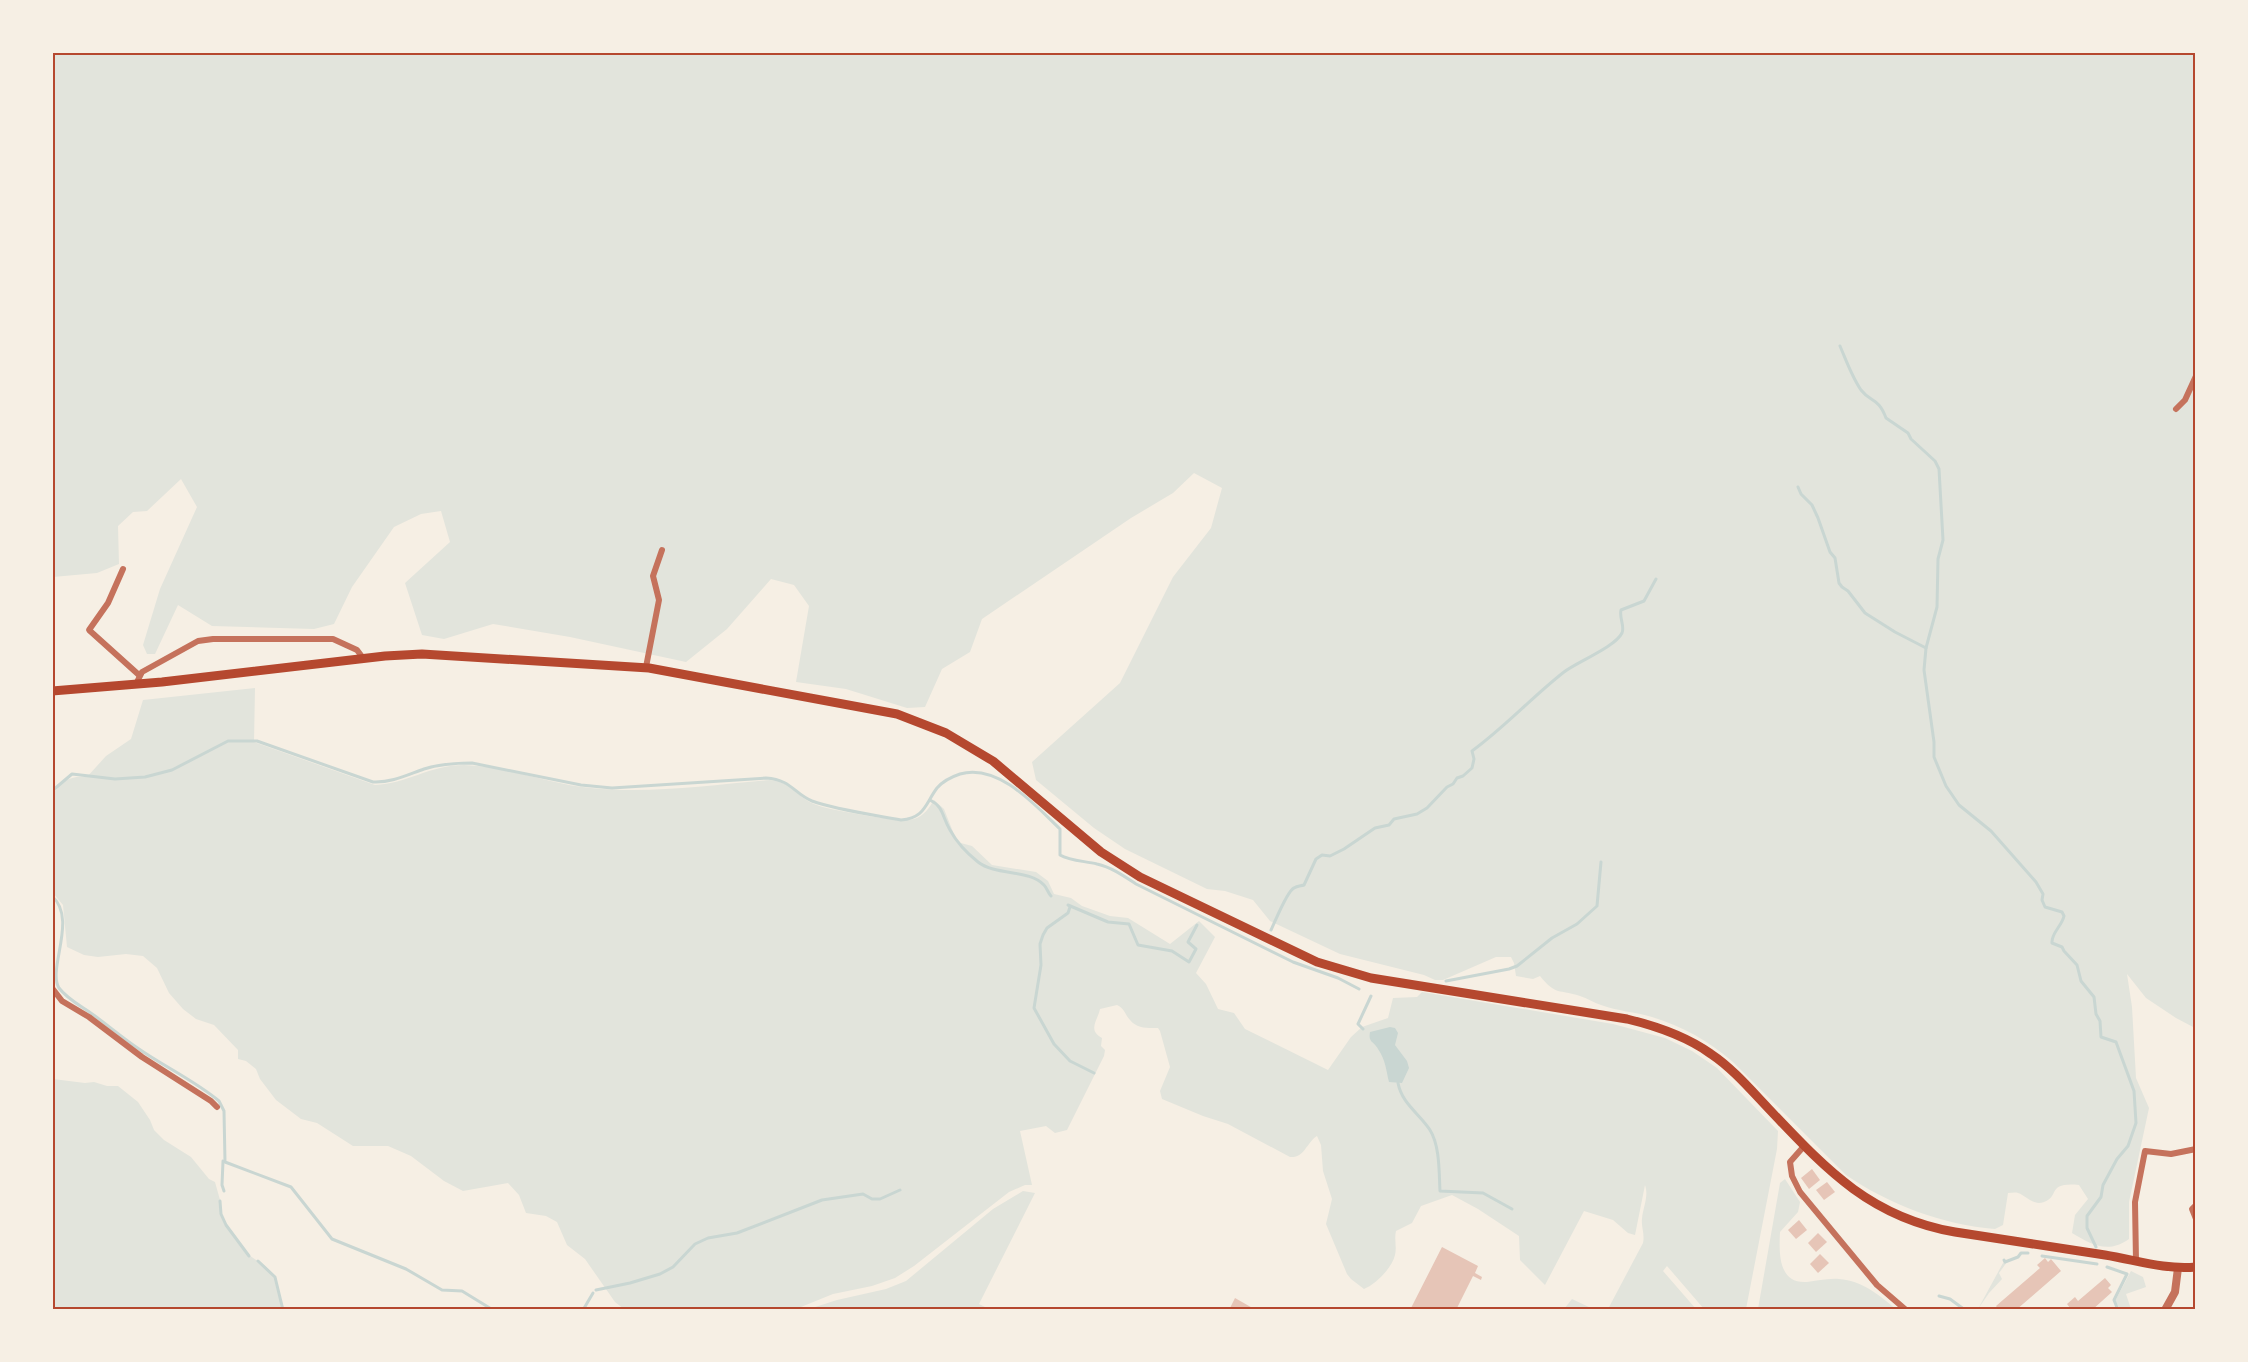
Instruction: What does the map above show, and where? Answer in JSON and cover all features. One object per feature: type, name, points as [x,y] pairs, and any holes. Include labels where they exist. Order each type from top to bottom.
[{"type":"main road","points":[[52,691],[138,680],[422,654],[646,668],[877,709],[927,725],[961,741],[993,761],[1101,852],[1126,868],[1298,954],[1337,969],[1371,978],[1615,1016],[1661,1029],[1692,1043],[1724,1063],[1843,1182],[1874,1204],[1905,1219],[1946,1230],[2136,1262],[2178,1268],[2196,1267]]},
{"type":"street","points":[[2176,409],[2185,400],[2196,376]]},
{"type":"street","points":[[646,668],[658,600],[652,576],[662,550]]},
{"type":"street","points":[[123,569],[108,603],[89,630],[138,680],[198,641],[213,639],[333,639],[357,650],[363,658]]},
{"type":"street","points":[[52,988],[62,1001],[99,1024],[142,1057],[217,1107]]},
{"type":"street","points":[[1805,1145],[1791,1159],[1790,1166],[1800,1192],[1876,1285],[1906,1310]]},
{"type":"street","points":[[2136,1262],[2134,1203],[2145,1151],[2171,1154],[2196,1149]]},
{"type":"street","points":[[2196,1205],[2192,1209],[2196,1219]]},
{"type":"street","points":[[2165,1310],[2176,1288],[2178,1268]]},
{"type":"shaded area","points":[[53,53],[2195,53],[2195,1028],[2146,998],[2127,974],[2132,1007],[2136,1078],[2149,1108],[2129,1202],[2129,1239],[2121,1244],[2107,1247],[2093,1244],[2072,1233],[2075,1215],[2088,1199],[2079,1185],[2062,1186],[2055,1190],[2049,1200],[2040,1203],[2033,1202],[2018,1193],[2008,1193],[2003,1225],[1995,1229],[1936,1218],[1898,1204],[1846,1175],[1733,1062],[1705,1041],[1684,1030],[1652,1017],[1607,1007],[1580,996],[1558,991],[1550,987],[1540,976],[1533,979],[1516,976],[1511,957],[1496,957],[1443,980],[1435,980],[1424,975],[1340,954],[1270,921],[1253,900],[1225,891],[1207,889],[1125,849],[1094,828],[1036,780],[1032,762],[1120,683],[1173,577],[1211,528],[1222,488],[1194,473],[1173,493],[1131,518],[982,619],[970,652],[942,669],[925,707],[907,708],[846,689],[796,682],[809,606],[794,585],[771,579],[727,629],[686,662],[570,637],[493,624],[444,639],[422,635],[405,583],[450,542],[441,511],[421,514],[394,527],[352,587],[334,624],[314,629],[212,626],[178,605],[155,654],[147,654],[143,645],[160,589],[197,507],[181,479],[147,511],[133,512],[118,526],[119,564],[97,573],[53,577]]},
{"type":"shaded area","points":[[255,688],[254,742],[375,785],[386,784],[440,768],[464,765],[496,768],[575,786],[613,790],[680,788],[770,780],[785,784],[808,801],[822,807],[907,820],[921,816],[934,800],[944,809],[957,842],[972,846],[992,865],[1036,872],[1048,881],[1054,894],[1071,898],[1082,906],[1110,916],[1128,918],[1170,944],[1199,921],[1215,937],[1196,973],[1206,984],[1218,1009],[1234,1013],[1245,1029],[1328,1070],[1351,1037],[1362,1027],[1388,1018],[1393,998],[1417,997],[1422,992],[1613,1024],[1665,1038],[1692,1051],[1717,1068],[1778,1131],[1777,1149],[1746,1309],[1704,1309],[1667,1266],[1663,1271],[1696,1309],[1608,1309],[1643,1243],[1645,1185],[1635,1235],[1628,1233],[1613,1220],[1584,1211],[1545,1285],[1520,1260],[1519,1236],[1452,1195],[1421,1206],[1412,1223],[1396,1231],[1396,1252],[1391,1265],[1369,1287],[1364,1289],[1347,1274],[1326,1224],[1332,1199],[1323,1171],[1321,1145],[1317,1136],[1302,1153],[1290,1157],[1228,1124],[1162,1099],[1160,1091],[1170,1067],[1160,1031],[1158,1028],[1136,1025],[1117,1005],[1100,1009],[1094,1028],[1102,1038],[1101,1046],[1105,1050],[1104,1056],[1067,1130],[1055,1133],[1046,1126],[1020,1131],[1032,1185],[1025,1185],[1009,1192],[914,1266],[895,1278],[872,1286],[833,1294],[796,1309],[624,1309],[615,1302],[585,1259],[567,1245],[557,1222],[546,1216],[526,1213],[519,1195],[508,1183],[463,1191],[444,1181],[411,1156],[388,1146],[353,1146],[317,1123],[301,1119],[276,1100],[260,1079],[256,1069],[246,1061],[238,1059],[238,1050],[214,1025],[196,1019],[183,1009],[169,993],[157,968],[143,956],[126,954],[98,957],[84,955],[67,947],[63,905],[53,893],[52,795],[67,780],[87,777],[106,756],[131,739],[143,700]]},
{"type":"shaded area","points":[[1395,1028],[1398,1033],[1395,1045],[1407,1061],[1409,1068],[1402,1083],[1389,1082],[1383,1058],[1370,1038],[1370,1032]]},
{"type":"shaded area","points":[[53,1079],[118,1086],[138,1102],[154,1130],[164,1140],[191,1157],[209,1179],[215,1182],[221,1214],[226,1225],[246,1253],[266,1267],[275,1277],[283,1309],[53,1309]]},
{"type":"shaded area","points":[[1785,1179],[1800,1202],[1798,1212],[1780,1232],[1780,1258],[1785,1273],[1797,1281],[1848,1280],[1877,1294],[1896,1309],[1758,1309],[1780,1183]]},
{"type":"shaded area","points":[[1023,1191],[1035,1193],[979,1304],[989,1309],[809,1309],[886,1289],[906,1281],[993,1209]]},
{"type":"shaded area","points":[[2007,1262],[1999,1273],[2002,1279],[1978,1309],[2003,1263]]},
{"type":"shaded area","points":[[2131,1271],[2143,1277],[2146,1287],[2126,1294],[2131,1309],[2120,1309],[2115,1301]]},
{"type":"shaded area","points":[[1572,1299],[1593,1309],[1564,1309]]},
{"type":"building","points":[[1812,1169],[1820,1180],[1809,1189],[1801,1178]]},
{"type":"building","points":[[1827,1182],[1835,1192],[1824,1200],[1816,1190]]},
{"type":"building","points":[[1799,1220],[1807,1230],[1796,1239],[1788,1230]]},
{"type":"building","points":[[1818,1233],[1827,1242],[1816,1252],[1808,1243]]},
{"type":"building","points":[[1442,1247],[1478,1266],[1475,1273],[1482,1277],[1481,1280],[1473,1276],[1456,1310],[1410,1310]]},
{"type":"building","points":[[1820,1254],[1829,1263],[1818,1273],[1810,1264]]},
{"type":"building","points":[[2045,1258],[2048,1262],[2051,1259],[2061,1271],[2016,1310],[1999,1310],[1996,1306],[2040,1268],[2037,1265]]},
{"type":"building","points":[[2105,1278],[2111,1285],[2108,1288],[2112,1292],[2092,1310],[2068,1310],[2070,1308],[2067,1304],[2075,1297],[2078,1301]]},
{"type":"building","points":[[1235,1298],[1256,1310],[1229,1310]]},
{"type":"waterway","points":[[1840,346],[1861,390],[1877,403],[1886,418],[1908,433],[1911,439],[1935,461],[1939,469],[1943,540],[1938,559],[1937,607],[1926,648],[1924,670],[1934,757],[1946,786],[1959,805],[1991,831],[2036,882],[2043,894],[2042,900],[2045,907],[2062,912],[2063,920],[2053,936],[2052,943],[2062,947],[2077,965],[2081,981],[2094,997],[2101,1037],[2116,1042],[2134,1091],[2136,1123],[2128,1146],[2117,1159],[2103,1185],[2101,1197],[2087,1216],[2087,1228],[2096,1247]]},
{"type":"waterway","points":[[1798,487],[1801,494],[1812,505],[1818,518],[1830,552],[1835,558],[1839,583],[1842,587],[1848,591],[1865,613],[1926,648]]},
{"type":"waterway","points":[[1271,930],[1291,890],[1304,885],[1316,859],[1322,855],[1330,856],[1344,849],[1375,828],[1389,825],[1394,819],[1417,814],[1427,808],[1457,778],[1472,768],[1474,759],[1472,751],[1564,672],[1612,644],[1623,630],[1621,610],[1644,601],[1656,579]]},
{"type":"waterway","points":[[52,791],[72,774],[115,779],[145,777],[172,770],[228,741],[257,741],[373,782],[393,780],[436,766],[466,763],[581,785],[612,788],[766,778],[781,781],[812,801],[844,810],[901,820],[909,819],[920,813],[937,788],[945,781],[960,774],[974,772],[1002,780],[1015,788],[1060,829],[1060,855],[1068,859],[1107,867],[1136,884],[1293,962],[1338,978],[1359,989]]},
{"type":"waterway","points":[[930,800],[940,809],[956,839],[978,862],[994,869],[1038,880],[1051,896]]},
{"type":"waterway","points":[[1446,981],[1517,966],[1552,938],[1577,924],[1597,906],[1601,862]]},
{"type":"waterway","points":[[52,896],[59,906],[62,917],[56,980],[59,988],[71,1000],[133,1045],[219,1101],[224,1111],[225,1162],[291,1187],[332,1239],[406,1269],[442,1290],[462,1291],[493,1310]]},
{"type":"waterway","points":[[1068,905],[1108,922],[1129,924],[1138,945],[1172,951],[1189,962],[1196,949],[1188,942],[1197,925]]},
{"type":"waterway","points":[[1070,907],[1068,913],[1047,928],[1043,935],[1040,944],[1041,965],[1034,1008],[1054,1044],[1070,1061],[1094,1073]]},
{"type":"waterway","points":[[1363,1029],[1358,1024],[1371,996]]},
{"type":"waterway","points":[[1398,1083],[1403,1097],[1433,1136],[1436,1144],[1440,1191],[1483,1193],[1512,1209]]},
{"type":"waterway","points":[[223,1161],[224,1191]]},
{"type":"waterway","points":[[596,1290],[660,1274],[673,1267],[695,1244],[708,1238],[737,1233],[822,1200],[863,1194],[872,1199],[880,1199],[900,1190]]},
{"type":"waterway","points":[[220,1201],[221,1214],[226,1225],[249,1256]]},
{"type":"waterway","points":[[2004,1260],[2005,1262],[2018,1257],[2021,1253],[2028,1253]]},
{"type":"waterway","points":[[2042,1256],[2097,1264]]},
{"type":"waterway","points":[[258,1261],[275,1277],[283,1310]]},
{"type":"waterway","points":[[2107,1267],[2127,1274],[2114,1300],[2118,1310]]},
{"type":"waterway","points":[[583,1310],[593,1293]]},
{"type":"waterway","points":[[1939,1296],[1950,1299],[1965,1310]]}]
